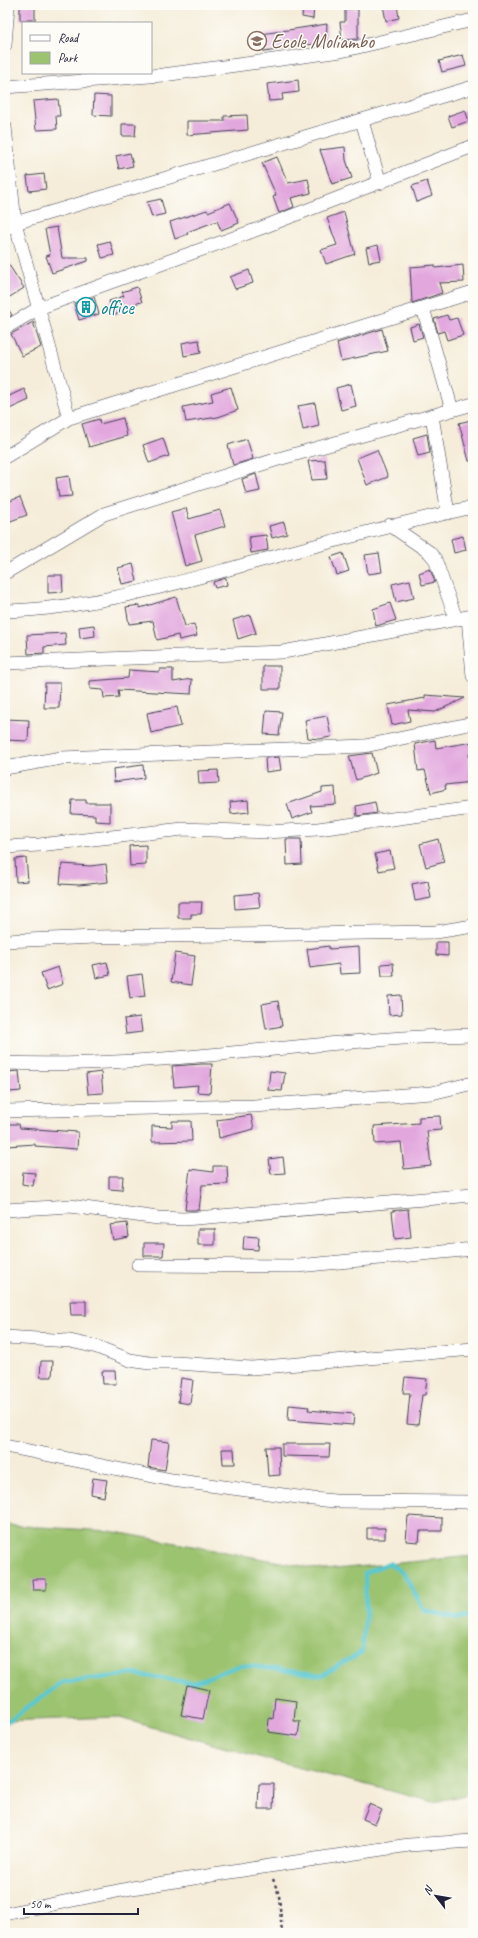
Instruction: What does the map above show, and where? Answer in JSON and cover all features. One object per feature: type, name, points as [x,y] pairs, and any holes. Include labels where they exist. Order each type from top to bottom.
[{"type":"street","points":[[5,45],[8,5]]},
{"type":"street","points":[[5,87],[163,75],[341,51],[473,20]]},
{"type":"street","points":[[10,226],[473,87]]},
{"type":"street","points":[[362,120],[380,182]]},
{"type":"street","points":[[5,129],[10,226],[40,308],[69,418]]},
{"type":"street","points":[[5,328],[40,308],[473,146]]},
{"type":"street","points":[[5,457],[69,418],[473,292]]},
{"type":"street","points":[[422,308],[452,410]]},
{"type":"street","points":[[5,573],[104,514],[275,460],[473,404]]},
{"type":"street","points":[[432,416],[448,513]]},
{"type":"street","points":[[5,611],[69,607],[137,593],[390,525],[473,508]]},
{"type":"street","points":[[390,525],[429,552],[435,559],[466,617],[473,676]]},
{"type":"street","points":[[5,663],[283,652],[466,617]]},
{"type":"street","points":[[5,768],[61,758],[365,746],[473,723]]},
{"type":"street","points":[[5,847],[39,845],[183,829],[267,832],[318,829],[473,808]]},
{"type":"street","points":[[5,941],[95,937],[436,932],[473,926]]},
{"type":"street","points":[[5,1063],[50,1065],[148,1060],[357,1042],[473,1034]]},
{"type":"street","points":[[5,1111],[254,1106],[432,1093],[473,1083]]},
{"type":"street","points":[[5,1210],[70,1206],[158,1218],[184,1219],[473,1195]]},
{"type":"street","points":[[138,1265],[292,1266],[473,1249]]},
{"type":"street","points":[[5,1337],[70,1341],[97,1347],[130,1360],[252,1368],[473,1349]]},
{"type":"street","points":[[5,1446],[172,1480],[313,1499],[336,1501],[473,1502]]},
{"type":"street","points":[[5,1914],[132,1888],[269,1866],[409,1845],[473,1841]]},
{"type":"path","points":[[269,1866],[279,1895],[282,1933]]},
{"type":"green space","points":[[5,1525],[110,1531],[324,1570],[473,1556],[473,1793],[434,1802],[273,1761],[116,1717],[5,1721]]},
{"type":"building","points":[[20,5],[35,5],[35,20],[20,20]]},
{"type":"building","points":[[303,5],[314,5],[313,19],[302,17]]},
{"type":"building","points":[[383,5],[397,5],[399,18],[386,21]]},
{"type":"building","points":[[345,9],[358,9],[358,39],[342,40],[340,22],[345,22]]},
{"type":"building","points":[[327,24],[326,42],[264,52],[262,34]]},
{"type":"building","points":[[463,55],[466,66],[442,72],[439,61]]},
{"type":"building","points":[[298,80],[299,92],[282,94],[283,100],[269,101],[267,84]]},
{"type":"building","points":[[94,95],[111,96],[111,116],[93,115]]},
{"type":"building","points":[[58,99],[60,116],[56,116],[57,129],[36,130],[33,101]]},
{"type":"building","points":[[465,110],[469,121],[452,127],[448,116]]},
{"type":"building","points":[[247,115],[248,130],[187,135],[187,121],[224,121],[224,116]]},
{"type":"building","points":[[122,124],[136,124],[135,136],[122,136]]},
{"type":"building","points":[[345,147],[346,160],[352,178],[332,184],[320,150]]},
{"type":"building","points":[[130,153],[133,166],[119,169],[116,156]]},
{"type":"building","points":[[277,157],[288,183],[308,179],[311,193],[291,198],[294,207],[279,213],[273,197],[276,195],[262,163]]},
{"type":"building","points":[[44,174],[46,189],[29,191],[27,176]]},
{"type":"building","points":[[427,181],[432,196],[417,202],[412,186]]},
{"type":"building","points":[[161,199],[165,214],[152,217],[147,202]]},
{"type":"building","points":[[230,203],[239,223],[221,230],[217,221],[187,232],[188,234],[175,239],[170,222],[207,210],[208,212]]},
{"type":"building","points":[[344,212],[355,254],[326,264],[321,250],[337,245],[327,218]]},
{"type":"building","points":[[57,227],[62,258],[88,258],[88,261],[52,273],[46,256],[50,255],[45,229]]},
{"type":"building","points":[[110,241],[114,255],[102,258],[98,244]]},
{"type":"building","points":[[378,245],[381,260],[369,262],[366,248]]},
{"type":"building","points":[[5,259],[24,288],[5,300]]},
{"type":"building","points":[[435,265],[435,268],[463,265],[464,282],[439,283],[442,293],[412,303],[410,267]]},
{"type":"building","points":[[249,270],[253,283],[235,289],[230,277]]},
{"type":"building","points":[[137,287],[142,302],[133,304],[135,308],[113,315],[109,301],[124,296],[122,292]]},
{"type":"building","name":"office","points":[[94,297],[99,314],[79,320],[74,304]]},
{"type":"building","points":[[8,309],[12,315],[5,319],[5,310]]},
{"type":"building","points":[[447,315],[449,320],[457,318],[463,335],[447,340],[444,331],[438,333],[434,319]]},
{"type":"building","points":[[33,322],[41,347],[22,356],[11,334]]},
{"type":"building","points":[[419,324],[423,337],[413,340],[410,327]]},
{"type":"building","points":[[382,329],[388,351],[341,361],[337,343]]},
{"type":"building","points":[[199,340],[201,353],[184,356],[182,343]]},
{"type":"building","points":[[351,384],[356,406],[341,410],[336,388]]},
{"type":"building","points":[[231,387],[238,410],[218,417],[186,422],[183,407],[213,401],[211,393]]},
{"type":"building","points":[[24,389],[29,400],[5,411],[5,398]]},
{"type":"building","points":[[315,403],[319,426],[303,430],[298,406]]},
{"type":"building","points":[[123,418],[127,436],[89,447],[82,424],[99,419],[100,424]]},
{"type":"building","points":[[471,420],[473,429],[473,461],[469,461],[459,423]]},
{"type":"building","points":[[427,434],[430,453],[418,456],[413,438]]},
{"type":"building","points":[[163,438],[169,456],[149,463],[143,445]]},
{"type":"building","points":[[247,439],[253,459],[233,465],[228,445]]},
{"type":"building","points":[[377,450],[388,477],[367,485],[357,458]]},
{"type":"building","points":[[325,460],[327,479],[312,480],[308,461]]},
{"type":"building","points":[[256,474],[260,491],[246,494],[242,479]]},
{"type":"building","points":[[69,476],[72,496],[59,497],[56,478]]},
{"type":"building","points":[[20,497],[27,515],[5,523],[5,503]]},
{"type":"building","points":[[186,508],[189,519],[220,510],[225,526],[195,535],[202,561],[185,566],[171,512]]},
{"type":"building","points":[[284,522],[287,534],[272,538],[269,526]]},
{"type":"building","points":[[266,535],[268,550],[251,553],[249,537]]},
{"type":"building","points":[[463,536],[466,550],[454,553],[451,539]]},
{"type":"building","points":[[343,553],[349,571],[337,575],[331,557]]},
{"type":"building","points":[[379,553],[382,572],[368,574],[365,555]]},
{"type":"building","points":[[133,564],[137,581],[122,584],[118,568]]},
{"type":"building","points":[[430,569],[435,582],[422,585],[419,573]]},
{"type":"building","points":[[48,575],[62,575],[63,592],[48,593]]},
{"type":"building","points":[[226,578],[227,585],[215,588],[213,582]]},
{"type":"building","points":[[410,580],[414,598],[396,602],[392,584]]},
{"type":"building","points":[[176,597],[185,626],[194,624],[197,636],[179,640],[178,635],[157,640],[153,621],[129,624],[126,607],[140,605],[140,608]]},
{"type":"building","points":[[390,603],[396,620],[376,626],[373,609]]},
{"type":"building","points":[[250,615],[256,633],[238,639],[233,620]]},
{"type":"building","points":[[94,625],[95,636],[80,638],[79,627]]},
{"type":"building","points":[[65,633],[66,645],[44,647],[44,653],[28,654],[27,635]]},
{"type":"building","points":[[263,666],[280,666],[280,689],[263,689]]},
{"type":"building","points":[[160,669],[173,669],[173,682],[192,679],[191,694],[118,690],[119,697],[104,698],[103,690],[90,689],[90,681],[128,678],[129,670],[160,672]]},
{"type":"building","points":[[45,683],[60,683],[59,708],[44,708]]},
{"type":"building","points":[[425,695],[465,698],[435,712],[408,710],[410,721],[392,725],[388,705],[425,698]]},
{"type":"building","points":[[177,707],[181,726],[151,733],[147,713]]},
{"type":"building","points":[[266,711],[282,712],[279,735],[264,734]]},
{"type":"building","points":[[327,716],[331,737],[320,739],[308,738],[305,720]]},
{"type":"building","points":[[5,719],[29,720],[28,741],[5,740]]},
{"type":"building","points":[[435,740],[436,748],[473,742],[473,754],[469,754],[472,782],[445,785],[446,789],[431,793],[425,770],[418,771],[415,744]]},
{"type":"building","points":[[372,753],[377,773],[356,780],[349,756]]},
{"type":"building","points":[[279,757],[281,770],[266,772],[265,758]]},
{"type":"building","points":[[143,765],[144,778],[114,782],[113,769]]},
{"type":"building","points":[[218,770],[219,783],[199,784],[198,771]]},
{"type":"building","points":[[335,787],[336,804],[310,806],[312,812],[292,819],[287,804],[322,792],[322,788]]},
{"type":"building","points":[[72,800],[86,800],[86,803],[110,803],[110,822],[95,821],[95,815],[71,814]]},
{"type":"building","points":[[248,800],[249,812],[231,814],[230,802]]},
{"type":"building","points":[[375,802],[377,813],[357,816],[356,806]]},
{"type":"building","points":[[286,839],[301,839],[302,864],[287,865]]},
{"type":"building","points":[[438,839],[444,862],[426,867],[420,844]]},
{"type":"building","points":[[146,845],[146,865],[130,866],[129,846]]},
{"type":"building","points":[[390,851],[394,868],[379,871],[375,854]]},
{"type":"building","points":[[26,858],[28,881],[16,882],[15,859]]},
{"type":"building","points":[[62,864],[90,866],[106,864],[108,882],[79,885],[60,884]]},
{"type":"building","points":[[428,881],[431,898],[415,901],[412,884]]},
{"type":"building","points":[[258,893],[260,907],[235,909],[234,895]]},
{"type":"building","points":[[178,902],[202,902],[201,914],[191,914],[191,918],[178,918]]},
{"type":"building","points":[[436,942],[448,942],[448,956],[436,955]]},
{"type":"building","points":[[329,946],[329,949],[359,947],[360,973],[340,974],[339,964],[310,968],[307,949]]},
{"type":"building","points":[[175,953],[195,956],[191,985],[171,982]]},
{"type":"building","points":[[107,962],[110,975],[96,978],[93,965]]},
{"type":"building","points":[[393,963],[394,976],[382,976],[381,964]]},
{"type":"building","points":[[58,967],[63,984],[47,990],[41,973]]},
{"type":"building","points":[[142,974],[145,996],[130,998],[127,976]]},
{"type":"building","points":[[401,995],[402,1014],[389,1015],[388,996]]},
{"type":"building","points":[[278,1001],[282,1026],[266,1029],[262,1004]]},
{"type":"building","points":[[140,1017],[142,1032],[126,1034],[124,1019]]},
{"type":"building","points":[[212,1064],[210,1093],[197,1092],[198,1085],[174,1087],[172,1066]]},
{"type":"building","points":[[19,1071],[21,1091],[9,1092],[7,1072]]},
{"type":"building","points":[[270,1071],[285,1073],[282,1091],[268,1090]]},
{"type":"building","points":[[101,1072],[103,1093],[88,1094],[86,1074]]},
{"type":"building","points":[[251,1115],[254,1129],[219,1138],[217,1120]]},
{"type":"building","points":[[440,1116],[441,1130],[427,1131],[431,1166],[404,1169],[401,1142],[375,1144],[374,1126],[419,1123],[419,1117]]},
{"type":"building","points":[[172,1121],[191,1121],[192,1141],[152,1142],[152,1126],[172,1127]]},
{"type":"building","points":[[6,1124],[19,1124],[20,1128],[78,1132],[77,1149],[35,1146],[35,1144],[7,1146]]},
{"type":"building","points":[[283,1157],[285,1173],[271,1174],[269,1159]]},
{"type":"building","points":[[213,1166],[227,1166],[228,1184],[202,1185],[199,1210],[185,1210],[190,1169],[213,1172]]},
{"type":"building","points":[[23,1172],[35,1173],[33,1186],[22,1184]]},
{"type":"building","points":[[109,1176],[123,1176],[122,1190],[109,1189]]},
{"type":"building","points":[[408,1209],[411,1237],[395,1239],[392,1211]]},
{"type":"building","points":[[127,1223],[129,1237],[113,1240],[110,1225]]},
{"type":"building","points":[[198,1229],[215,1229],[215,1245],[198,1245]]},
{"type":"building","points":[[244,1236],[259,1237],[258,1250],[243,1249]]},
{"type":"building","points":[[144,1243],[164,1243],[163,1256],[144,1256]]},
{"type":"building","points":[[70,1301],[86,1301],[86,1315],[71,1315]]},
{"type":"building","points":[[41,1361],[53,1361],[52,1377],[40,1377]]},
{"type":"building","points":[[102,1371],[115,1371],[116,1384],[103,1384]]},
{"type":"building","points":[[405,1377],[427,1379],[425,1395],[422,1395],[418,1425],[407,1424],[410,1393],[403,1393]]},
{"type":"building","points":[[181,1378],[193,1380],[190,1404],[178,1402]]},
{"type":"building","points":[[289,1405],[309,1407],[308,1410],[354,1414],[353,1425],[288,1420]]},
{"type":"building","points":[[151,1440],[169,1442],[165,1470],[148,1467]]},
{"type":"building","points":[[282,1444],[330,1444],[329,1457],[282,1456]]},
{"type":"building","points":[[266,1447],[279,1447],[280,1475],[268,1476]]},
{"type":"building","points":[[222,1449],[234,1449],[235,1464],[223,1464]]},
{"type":"building","points":[[93,1478],[107,1480],[104,1497],[91,1494]]},
{"type":"building","points":[[408,1516],[442,1518],[442,1531],[420,1531],[419,1542],[406,1541]]},
{"type":"building","points":[[367,1528],[385,1528],[385,1539],[367,1539]]},
{"type":"building","points":[[32,1579],[46,1579],[46,1590],[33,1590]]},
{"type":"building","points":[[187,1685],[209,1690],[203,1719],[181,1715]]},
{"type":"building","points":[[275,1698],[296,1701],[294,1721],[300,1721],[298,1736],[268,1732],[269,1718],[273,1719]]},
{"type":"building","points":[[259,1784],[274,1784],[273,1809],[258,1809]]},
{"type":"building","points":[[369,1804],[382,1810],[375,1824],[363,1819]]},
{"type":"waterway","points":[[5,1723],[63,1682],[133,1674],[193,1683],[241,1665],[322,1675],[362,1652],[366,1607],[365,1573],[389,1563],[404,1574],[424,1610],[459,1619],[473,1615]]},
{"type":"place","name":"Ecole Moliambo","points":[[257,41]]},
{"type":"place","name":"office","points":[[86,307]]}]
